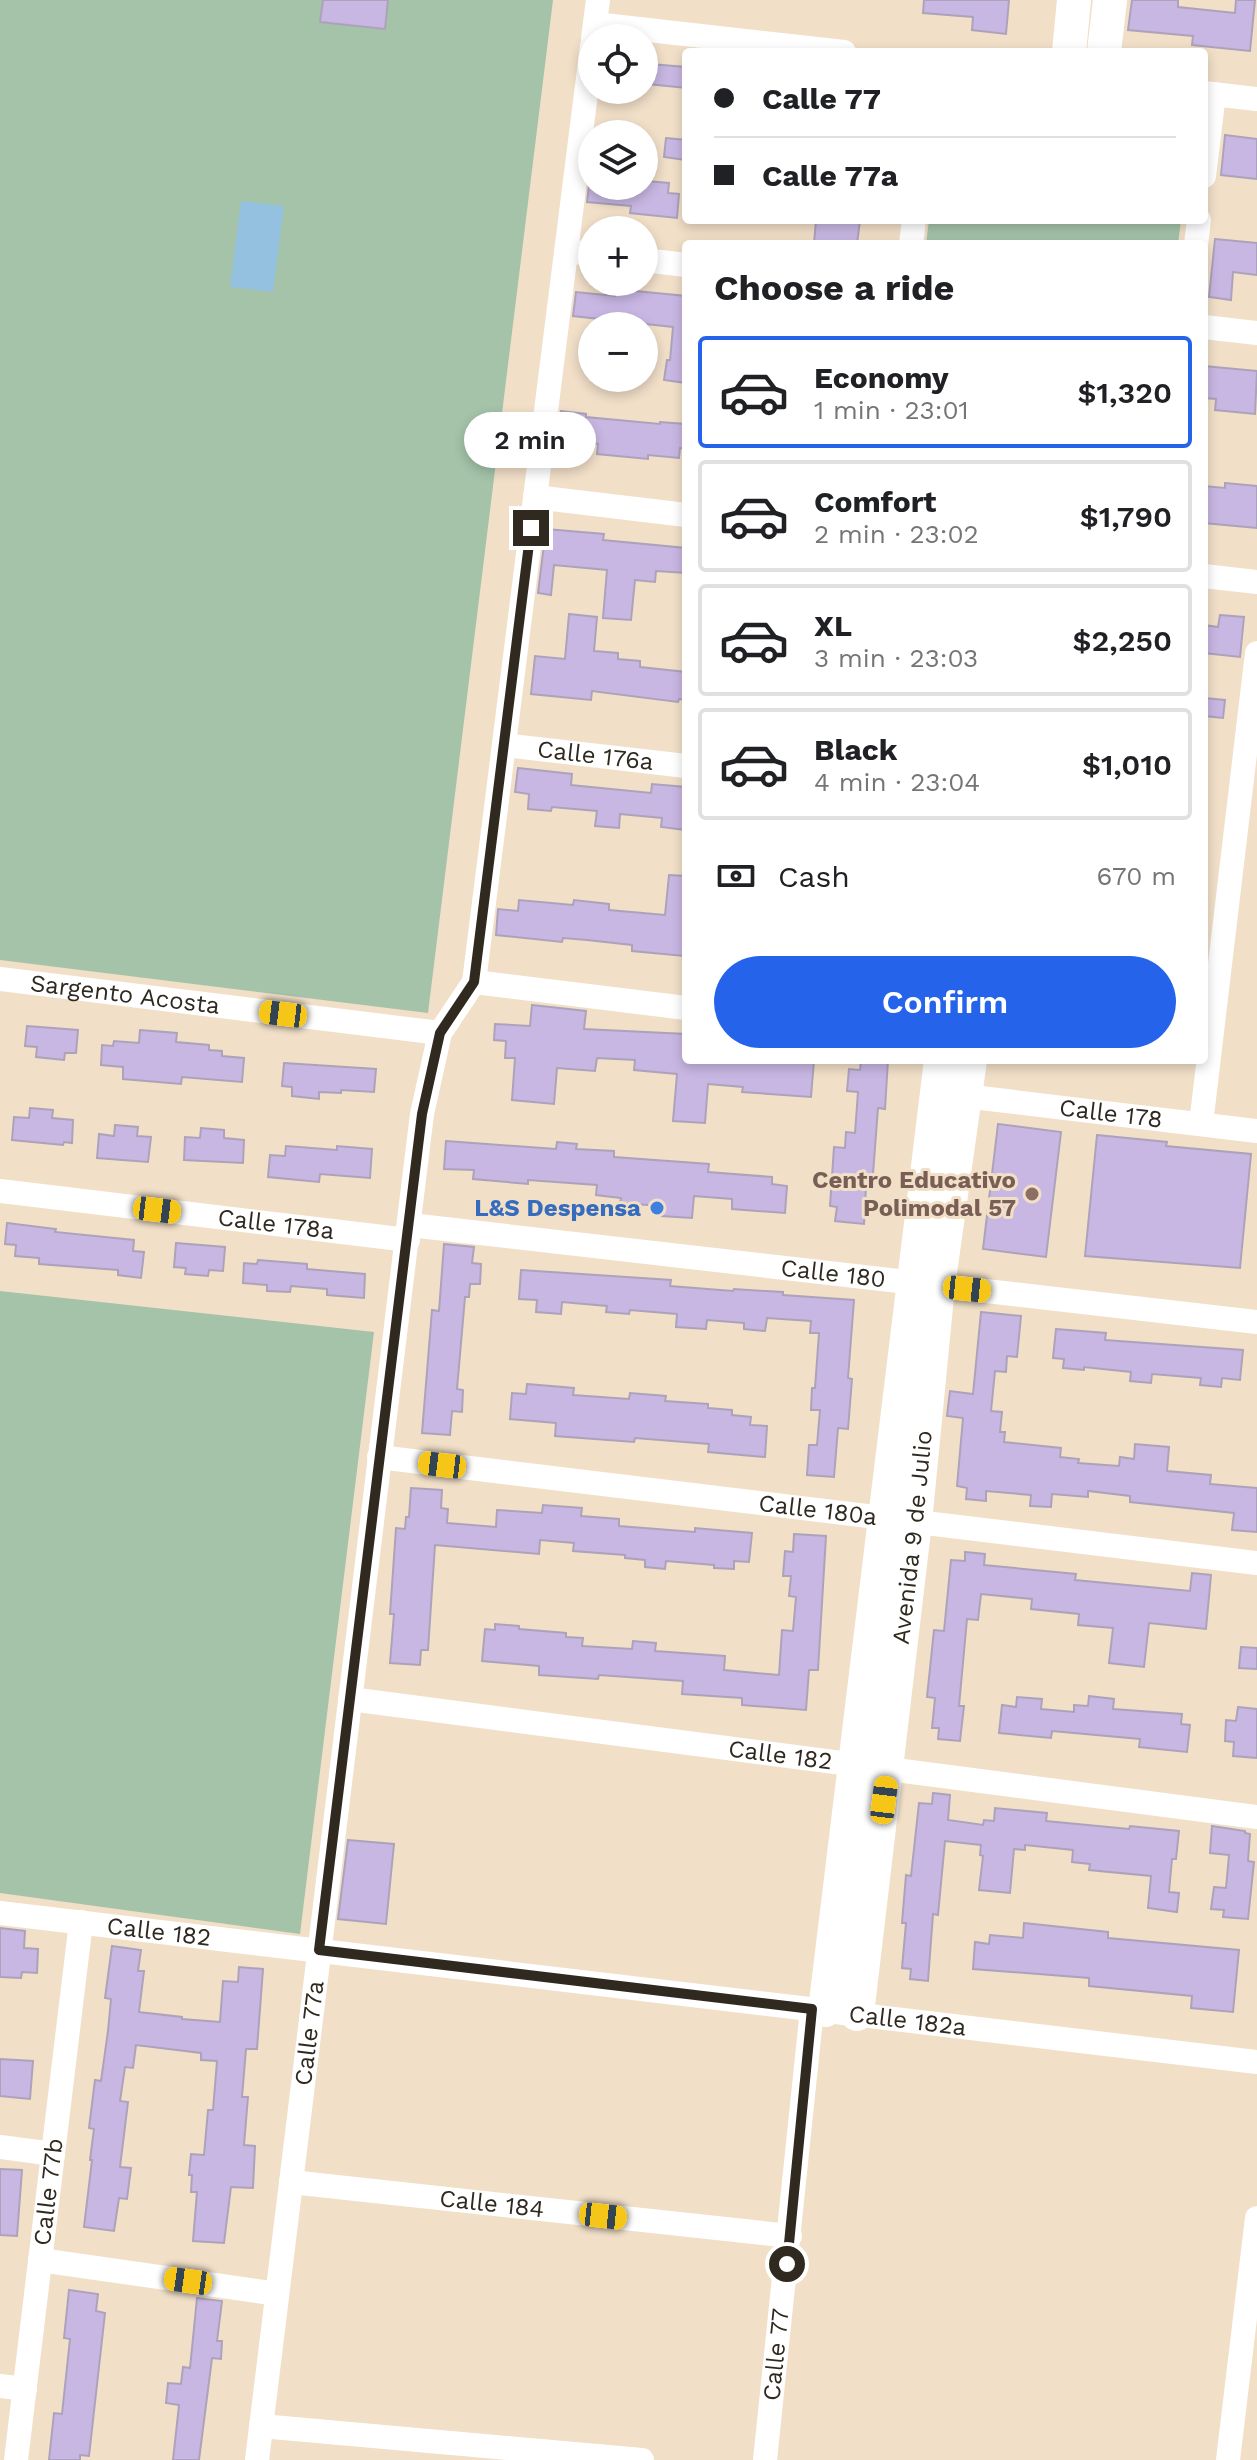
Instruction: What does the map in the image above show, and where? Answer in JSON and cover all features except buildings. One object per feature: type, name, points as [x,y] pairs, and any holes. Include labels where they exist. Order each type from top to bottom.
[{"type":"main road","points":[[1069,48],[1074,0]]},
{"type":"main road","points":[[1104,48],[1110,0]]},
{"type":"main road","name":"Avenida 9 de Julio","points":[[831,2011],[871,1767],[900,1520],[926,1284],[941,1064]]},
{"type":"main road","name":"Avenida 9 de Julio","points":[[926,1284],[969,1064]]},
{"type":"street","points":[[658,33],[804,48]]},
{"type":"street","points":[[1209,93],[1257,99]]},
{"type":"street","name":"Calle 77a","points":[[257,2460],[422,1114],[440,1033],[474,982],[584,104]]},
{"type":"street","points":[[566,251],[578,252]]},
{"type":"street","points":[[658,262],[682,265]]},
{"type":"street","points":[[1208,327],[1257,333]]},
{"type":"street","points":[[535,497],[682,515]]},
{"type":"street","points":[[1208,576],[1257,582]]},
{"type":"street","points":[[1201,1124],[1257,653]]},
{"type":"street","name":"Calle 176a","points":[[504,745],[682,766]]},
{"type":"street","points":[[474,982],[682,1008]]},
{"type":"street","name":"Sargento Acosta","points":[[1,983],[440,1033]]},
{"type":"street","name":"Calle 178","points":[[964,1096],[1257,1131]]},
{"type":"street","name":"Calle 178a","points":[[0,1191],[409,1233]]},
{"type":"street","name":"Calle 180","points":[[409,1233],[926,1284],[1257,1322]]},
{"type":"street","name":"Calle 180a","points":[[379,1457],[1257,1563]]},
{"type":"street","name":"Calle 182","points":[[350,1699],[1257,1817]]},
{"type":"street","name":"Calle 182","points":[[0,1913],[319,1950]]},
{"type":"street","name":"Calle 77b","points":[[16,2460],[81,1922]]},
{"type":"street","name":"Calle 182a","points":[[319,1950],[1257,2062]]},
{"type":"street","name":"Calle 77","points":[[765,2460],[790,2236],[831,2011]]},
{"type":"street","points":[[0,2147],[53,2154]]},
{"type":"street","name":"Calle 184","points":[[291,2182],[790,2236]]},
{"type":"street","points":[[1228,2460],[1257,2218]]},
{"type":"street","points":[[40,2260],[277,2294]]},
{"type":"street","points":[[0,2386],[25,2389]]},
{"type":"street","points":[[261,2426],[642,2460]]},
{"type":"green space","points":[[0,0],[553,0],[428,1013],[0,960]]},
{"type":"green space","points":[[928,224],[1180,224],[1178,240],[926,240]]},
{"type":"green space","points":[[0,1291],[374,1332],[300,1934],[0,1893]]},
{"type":"water","points":[[241,201],[284,206],[273,292],[230,287]]},
{"type":"place","name":"Centro Educativo Polimodal 57","points":[[1032,1194]]},
{"type":"place","name":"L&S Despensa","points":[[657,1208]]},
{"type":"route","points":[[531,528],[474,982],[440,1033],[422,1114],[319,1950],[812,2009],[787,2264]]}]
